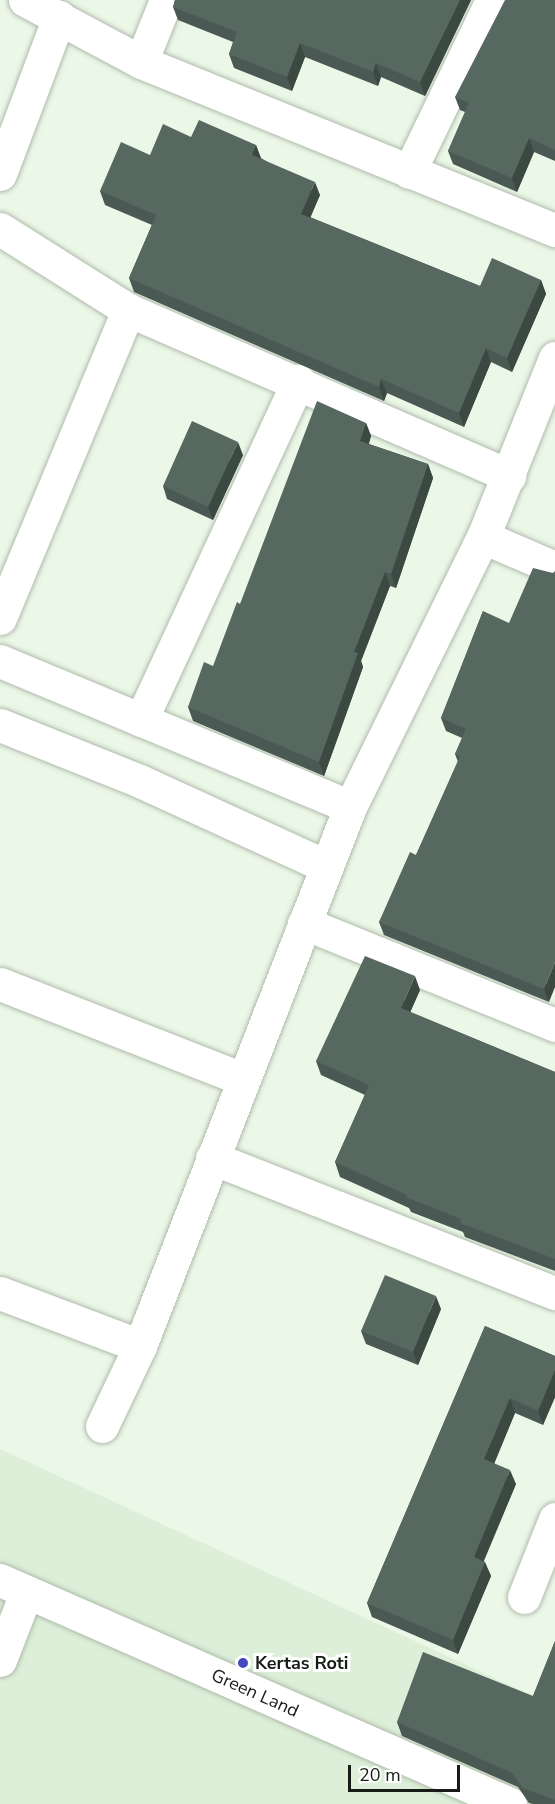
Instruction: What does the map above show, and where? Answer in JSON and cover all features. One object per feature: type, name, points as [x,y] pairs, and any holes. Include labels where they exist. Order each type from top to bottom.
[{"type":"street","points":[[25,0],[141,62],[555,230]]},
{"type":"street","points":[[141,62],[166,0]]},
{"type":"street","points":[[409,172],[492,0]]},
{"type":"street","points":[[0,174],[58,17]]},
{"type":"street","points":[[0,229],[128,310],[298,381],[509,476]]},
{"type":"street","points":[[0,618],[128,310]]},
{"type":"street","points":[[102,1426],[140,1346],[242,1079],[350,807],[483,537],[555,358]]},
{"type":"street","points":[[141,720],[298,381]]},
{"type":"street","points":[[483,537],[555,568]]},
{"type":"street","points":[[0,661],[350,807]]},
{"type":"street","points":[[0,725],[140,781],[327,866]]},
{"type":"street","points":[[304,923],[555,1025]]},
{"type":"street","points":[[0,984],[242,1079]]},
{"type":"street","points":[[212,1158],[555,1293]]},
{"type":"street","points":[[0,1293],[140,1346]]},
{"type":"street","points":[[524,1597],[555,1519]]},
{"type":"street","points":[[0,1660],[13,1586]]},
{"type":"street","name":"Green Land","points":[[13,1586],[510,1804]]},
{"type":"shaded area","points":[[0,1449],[555,1706],[555,1804],[0,1804]]},
{"type":"building","points":[[175,0],[460,0],[420,82],[376,63],[373,72],[300,43],[287,77],[229,54],[237,32],[173,7]]},
{"type":"building","points":[[505,0],[555,0],[555,150],[529,138],[512,178],[448,151],[469,103],[455,97]]},
{"type":"building","points":[[199,120],[256,145],[252,155],[315,182],[301,214],[480,286],[492,258],[541,280],[507,358],[486,348],[459,413],[381,379],[379,387],[129,278],[156,215],[100,191],[121,142],[150,155],[163,124],[191,137]]},
{"type":"building","points":[[317,401],[366,423],[360,441],[428,464],[391,574],[385,572],[354,652],[358,653],[319,762],[188,707],[204,662],[213,666],[237,602],[240,604]]},
{"type":"building","points":[[192,421],[238,442],[208,507],[163,486]]},
{"type":"building","points":[[533,568],[553,573],[555,571],[555,962],[544,989],[379,922],[410,852],[416,855],[460,756],[455,754],[466,729],[441,718],[483,611],[509,623]]},
{"type":"building","points":[[365,956],[415,976],[401,1008],[555,1072],[555,1259],[460,1223],[461,1219],[406,1197],[407,1195],[335,1162],[369,1085],[316,1061]]},
{"type":"building","points":[[385,1275],[436,1296],[413,1352],[361,1331]]},
{"type":"building","points":[[485,1326],[555,1356],[555,1370],[538,1411],[510,1398],[484,1459],[510,1470],[474,1557],[485,1562],[453,1640],[367,1603]]},
{"type":"building","points":[[555,1641],[555,1800],[523,1788],[512,1773],[397,1722],[423,1652],[533,1696]]},
{"type":"place","name":"Kertas Roti","points":[[243,1663]]}]
